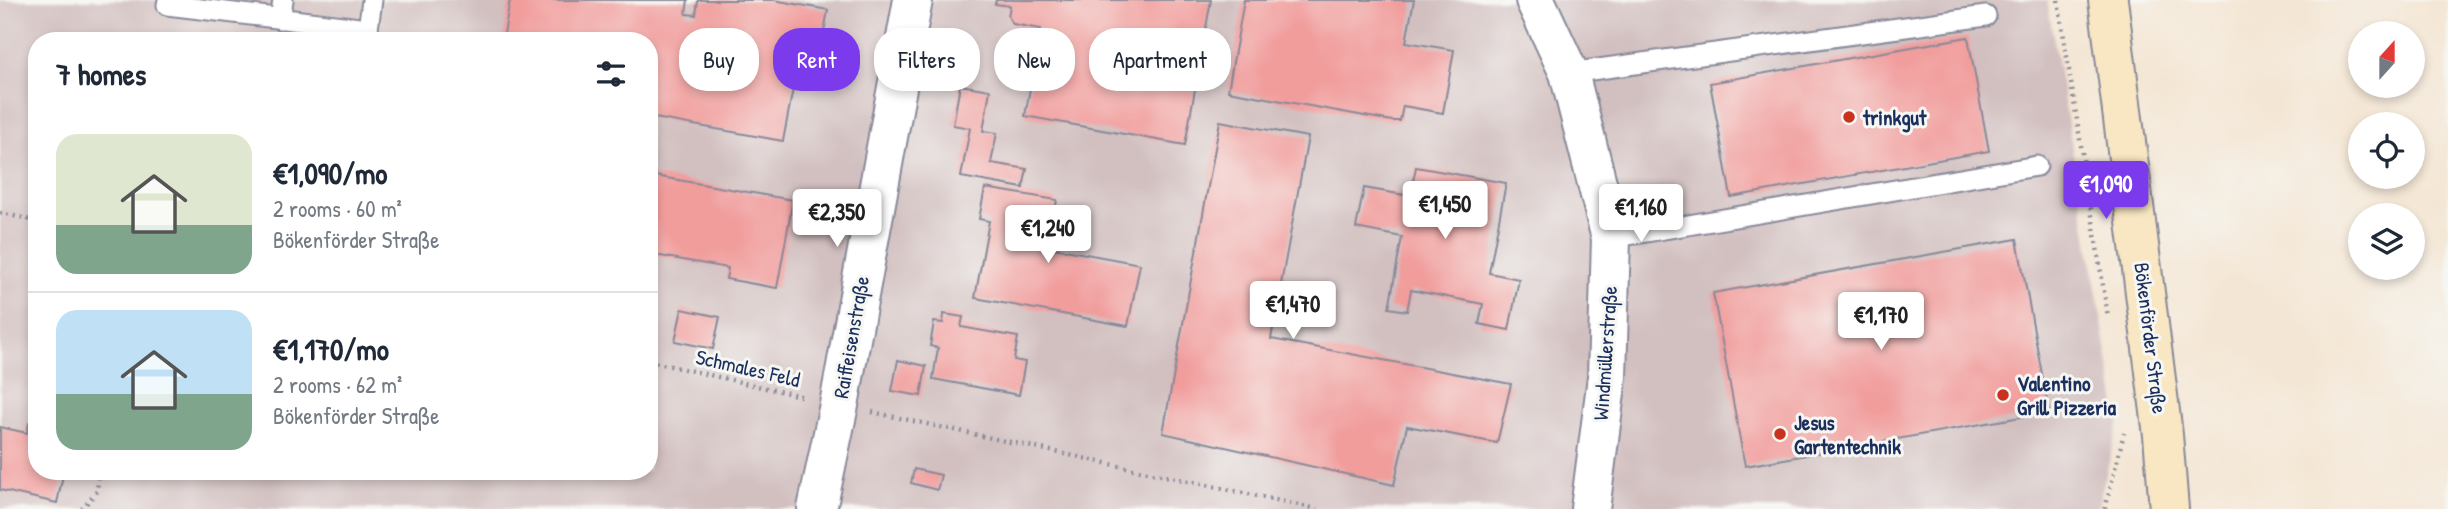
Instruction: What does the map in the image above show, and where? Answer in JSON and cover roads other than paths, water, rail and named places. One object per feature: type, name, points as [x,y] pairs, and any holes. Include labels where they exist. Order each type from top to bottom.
[{"type":"main road","name":"Bökenförder Straße","points":[[2108,0],[2163,435],[2169,509]]},
{"type":"street","name":"Raiffeisenstraße","points":[[817,509],[839,405],[913,0]]},
{"type":"street","name":"Windmüllerstraße","points":[[1535,0],[1569,73],[1611,238],[1607,377],[1590,509]]},
{"type":"lane","points":[[168,0],[167,5],[281,9],[368,29],[372,0]]},
{"type":"lane","points":[[1569,73],[1986,16]]},
{"type":"lane","points":[[1611,238],[2037,166]]},
{"type":"place","name":"trinkgut","points":[[1849,117]]},
{"type":"place","name":"Valentino Grill Pizzeria","points":[[2003,395]]},
{"type":"place","name":"Jesus Gartentechnik","points":[[1780,434]]}]
